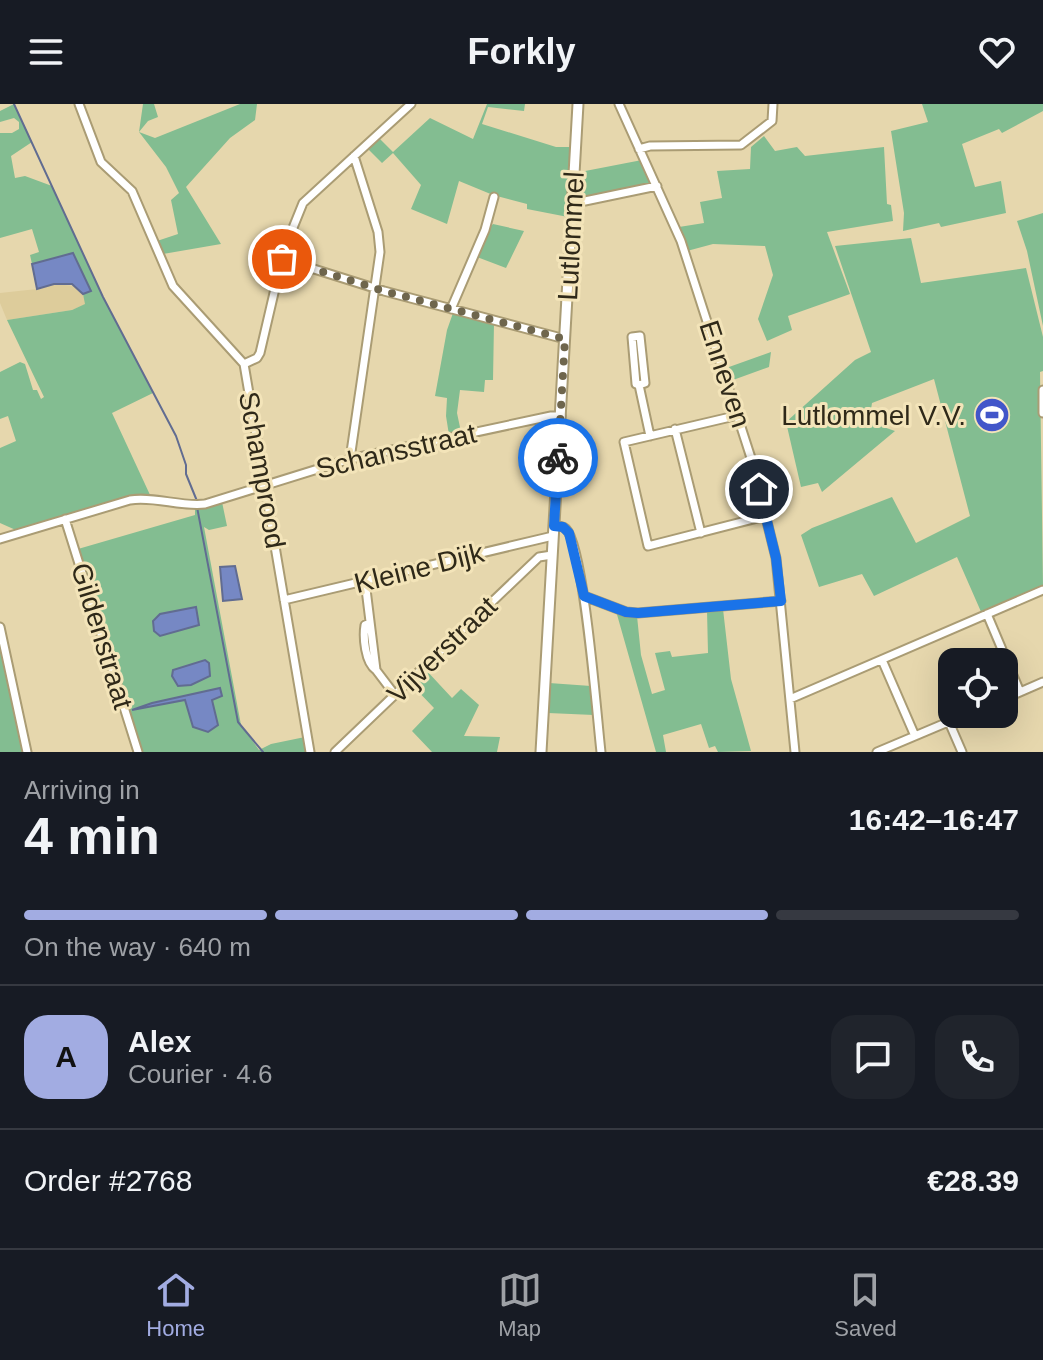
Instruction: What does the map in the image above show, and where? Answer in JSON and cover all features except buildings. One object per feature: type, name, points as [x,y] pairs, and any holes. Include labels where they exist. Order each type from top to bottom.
[{"type":"main road","name":"Lutlommel","points":[[541,752],[578,104]]},
{"type":"street","points":[[79,104],[101,162],[132,191],[173,286],[244,364]]},
{"type":"street","name":"Schamprood","points":[[310,752],[244,364],[257,358],[260,353],[282,259],[303,203],[411,104]]},
{"type":"street","name":"Enneven","points":[[619,104],[681,241],[739,415],[776,558],[795,752]]},
{"type":"street","points":[[639,149],[650,146],[741,145],[772,121],[773,104]]},
{"type":"street","points":[[350,459],[376,289],[380,242],[354,156]]},
{"type":"street","points":[[574,200],[585,201],[657,186]]},
{"type":"street","points":[[451,309],[485,230],[494,197]]},
{"type":"street","points":[[282,259],[376,289],[565,339]]},
{"type":"street","points":[[639,385],[645,383],[640,336],[632,337],[636,384],[639,385],[650,436]]},
{"type":"street","points":[[1043,390],[1043,413]]},
{"type":"street","points":[[739,415],[624,442],[648,546],[765,516]]},
{"type":"street","name":"Schansstraat","points":[[0,539],[137,499],[197,505],[350,459],[561,416]]},
{"type":"street","points":[[675,429],[701,533]]},
{"type":"street","name":"Gildenstraat","points":[[65,519],[138,752]]},
{"type":"street","points":[[554,531],[563,527],[569,533],[584,596],[601,752]]},
{"type":"street","name":"Kleine Dijk","points":[[284,600],[554,531]]},
{"type":"street","name":"Vijverstraat","points":[[335,752],[539,557],[552,555]]},
{"type":"street","points":[[365,581],[376,670],[395,695]]},
{"type":"street","points":[[790,699],[1043,590]]},
{"type":"street","points":[[584,596],[626,612],[638,613],[781,601]]},
{"type":"street","points":[[987,614],[1020,692],[1043,682]]},
{"type":"street","points":[[0,627],[27,752]]},
{"type":"street","points":[[882,660],[915,736]]},
{"type":"street","points":[[877,752],[938,727]]},
{"type":"street","points":[[952,728],[962,752]]},
{"type":"shaded area","points":[[53,284],[76,286],[86,304],[72,310],[7,320],[0,303],[0,293]]},
{"type":"green space","points":[[14,104],[32,142],[11,156],[15,178],[25,176],[52,186],[103,297],[153,393],[112,413],[151,497],[129,497],[18,531],[0,523],[0,448],[16,441],[8,416],[0,419],[0,372],[20,362],[25,364],[33,390],[37,390],[41,399],[44,397],[7,320],[72,310],[85,304],[83,294],[91,291],[73,253],[32,264],[30,255],[39,252],[32,229],[0,238],[0,133],[12,133],[19,129],[19,122],[14,118],[0,122],[0,111]]},
{"type":"green space","points":[[143,104],[154,104],[158,117],[148,121],[139,132]]},
{"type":"green space","points":[[240,104],[257,104],[255,120],[230,138],[186,187],[221,244],[163,254],[157,241],[178,234],[171,200],[179,193],[166,167],[139,132],[155,138]]},
{"type":"green space","points":[[487,104],[525,104],[524,111],[488,107],[482,124],[556,147],[573,147],[568,217],[527,209],[527,204],[459,181],[447,224],[411,209],[421,185],[393,153],[382,163],[366,147],[378,137],[393,152],[430,118],[473,139]]},
{"type":"green space","points":[[922,104],[1043,104],[1043,111],[1002,133],[999,129],[962,144],[975,187],[1001,181],[1006,213],[941,227],[939,223],[903,231],[904,213],[891,131],[928,122]]},
{"type":"green space","points":[[764,136],[775,151],[797,147],[805,156],[884,147],[887,204],[891,205],[893,221],[827,232],[850,294],[788,316],[792,330],[767,341],[758,319],[773,275],[765,246],[713,244],[687,251],[679,227],[704,223],[700,202],[722,198],[717,171],[750,169],[751,147]]},
{"type":"green space","points":[[642,160],[652,180],[648,186],[585,198],[578,192],[580,172]]},
{"type":"green space","points":[[1043,213],[1043,326],[1027,251],[1017,221]]},
{"type":"green space","points":[[493,224],[524,231],[506,268],[477,257]]},
{"type":"green space","name":"Lutlommel V.V.","points":[[911,238],[921,283],[1026,268],[1043,337],[1043,371],[1040,372],[1043,587],[982,614],[957,557],[874,596],[862,574],[819,587],[801,535],[892,497],[916,543],[970,516],[934,379],[872,403],[869,422],[895,431],[822,492],[818,483],[801,487],[786,422],[855,360],[871,352],[835,246]]},
{"type":"green space","points":[[453,313],[494,323],[493,380],[485,380],[484,392],[460,390],[457,413],[461,432],[449,435],[447,398],[435,396]]},
{"type":"green space","points":[[771,352],[769,367],[733,380],[729,367]]},
{"type":"green space","points":[[222,502],[227,526],[209,530],[204,527],[241,725],[259,750],[271,744],[305,737],[307,752],[141,752],[78,549],[195,515],[195,507]]},
{"type":"green space","points":[[723,609],[731,679],[751,751],[718,752],[715,746],[709,748],[701,724],[663,735],[666,752],[656,752],[616,611],[637,616],[641,655],[652,694],[665,690],[655,653],[670,651],[672,657],[708,653],[707,610]]},
{"type":"green space","points":[[0,641],[23,752],[0,752]]},
{"type":"green space","points":[[426,670],[452,698],[461,689],[479,705],[464,736],[500,737],[497,752],[432,752],[412,731],[434,708],[411,684]]},
{"type":"green space","points":[[549,683],[591,686],[594,715],[548,713]]},
{"type":"water","points":[[73,253],[91,291],[83,294],[72,284],[54,284],[37,289],[32,264]]},
{"type":"water","points":[[235,566],[242,599],[223,601],[220,567]]},
{"type":"water","points":[[196,607],[199,625],[160,636],[154,631],[153,621],[160,614]]},
{"type":"water","points":[[205,660],[209,663],[210,676],[191,685],[178,686],[172,676],[173,670]]},
{"type":"water","points":[[220,688],[222,696],[212,700],[218,725],[208,732],[193,727],[185,700],[132,710],[152,703]]},
{"type":"waterway","points":[[14,104],[103,297],[176,436],[197,501]]},
{"type":"waterway","points":[[197,507],[238,722],[263,752]]},
{"type":"way so far","points":[[282,259],[384,291],[565,339],[558,458]]},
{"type":"place","name":"Lutlommel V.V.","points":[[992,415]]},
{"type":"route","points":[[558,458],[554,526],[563,527],[569,533],[584,596],[626,612],[781,601],[776,558],[759,489]]}]
